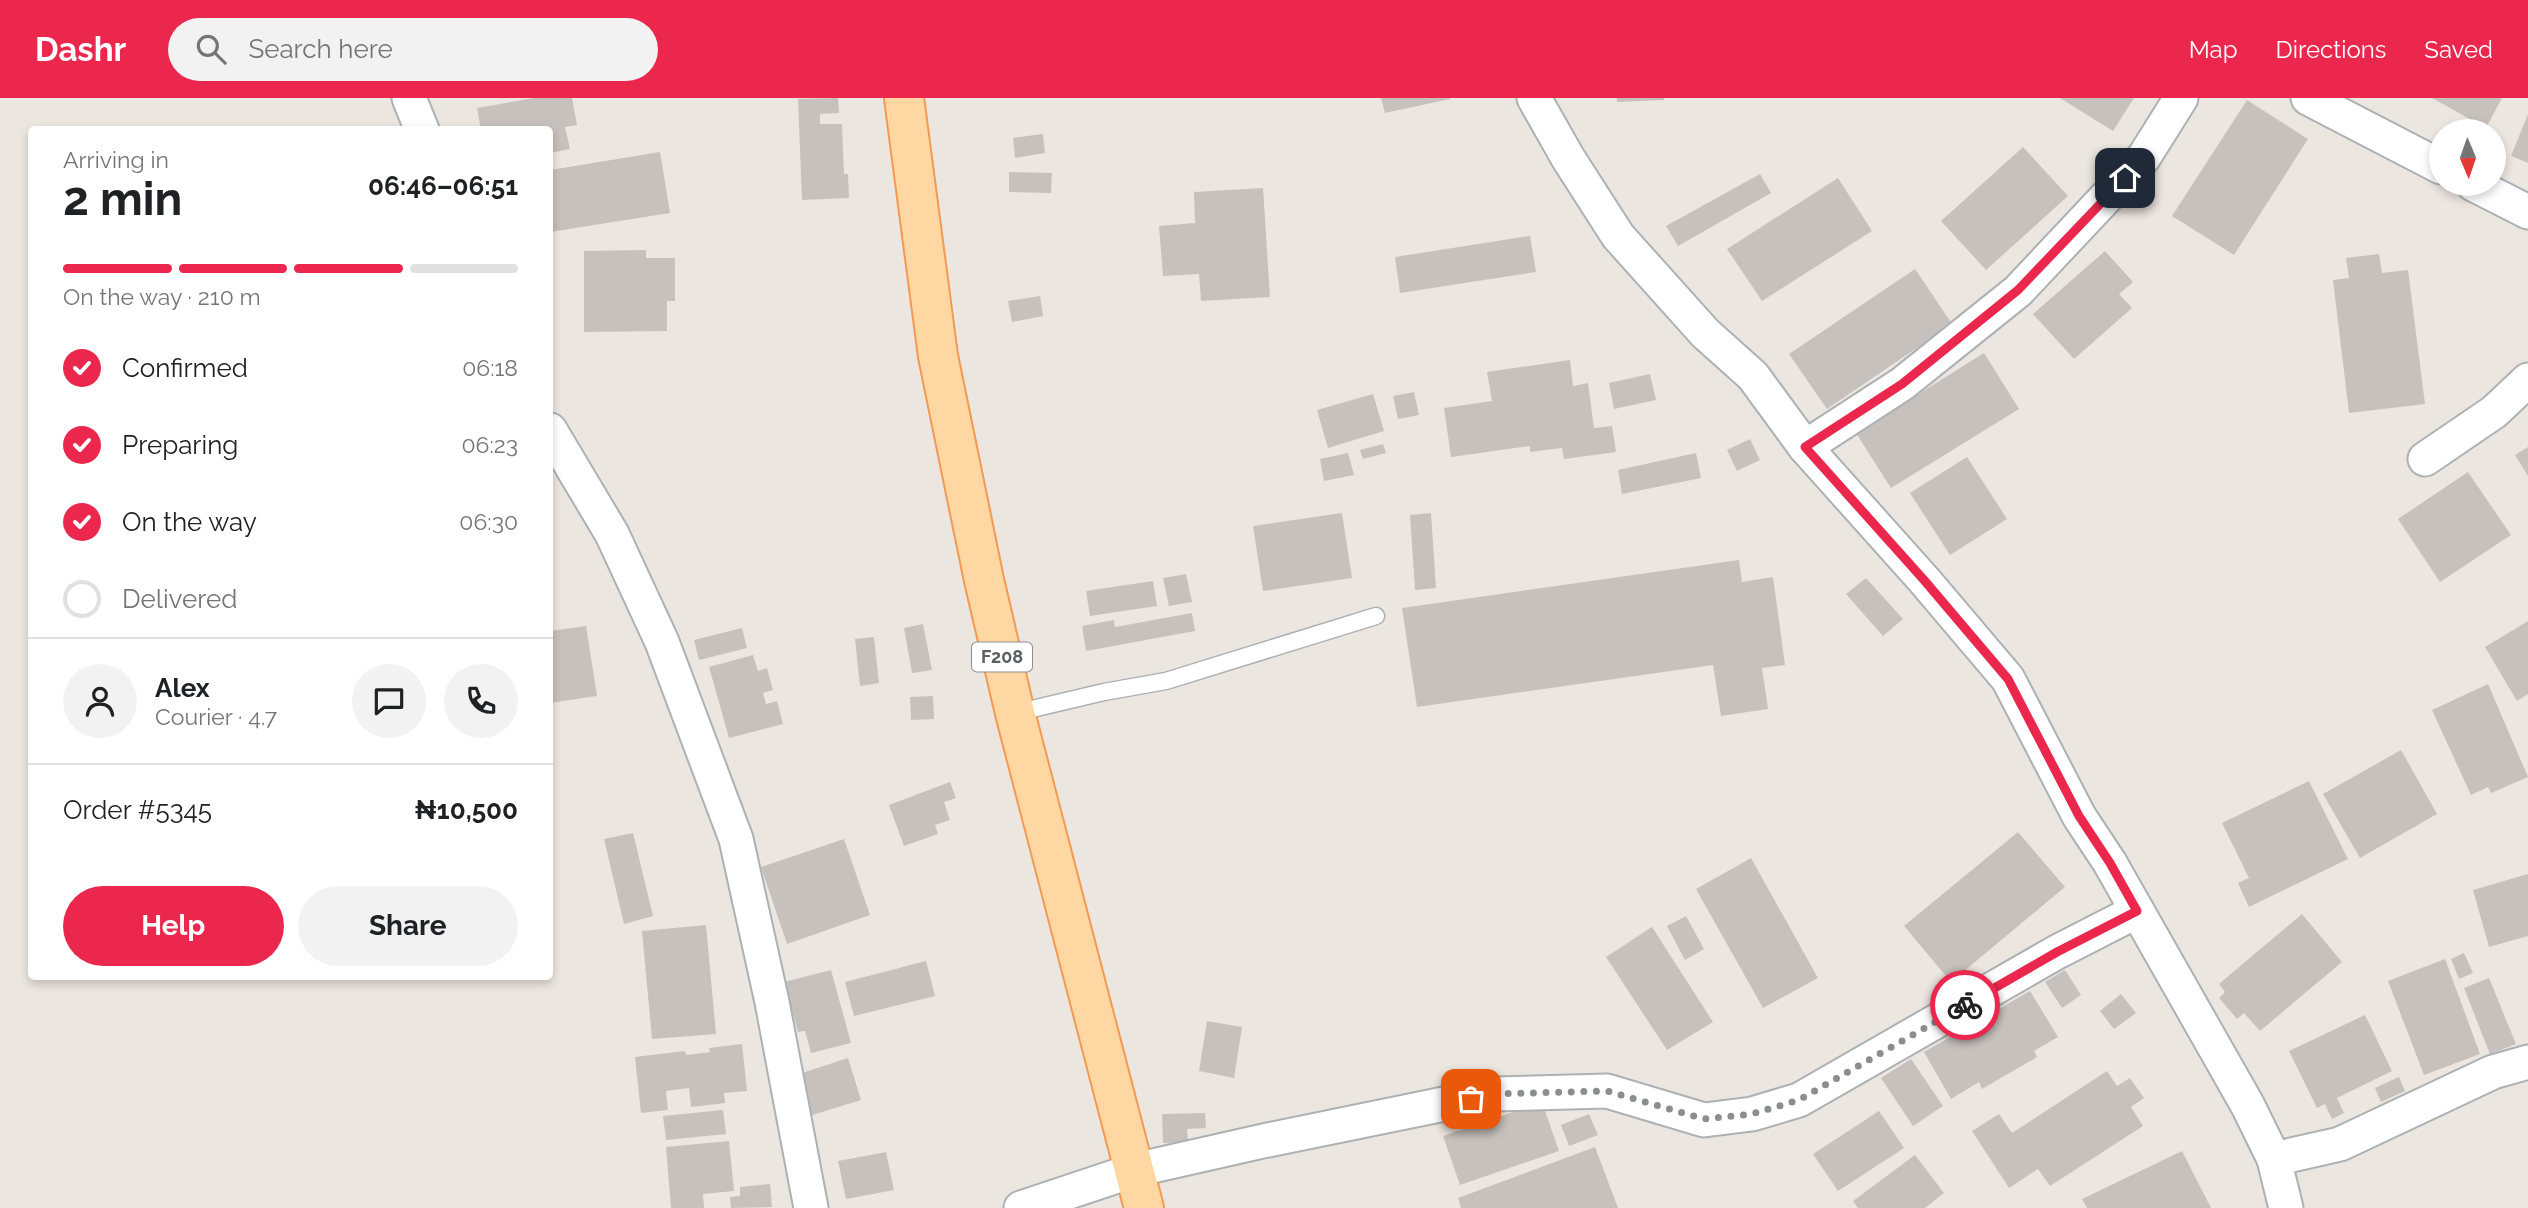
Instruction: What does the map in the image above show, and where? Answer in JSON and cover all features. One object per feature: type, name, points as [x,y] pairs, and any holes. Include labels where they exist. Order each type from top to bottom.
[{"type":"main road","name":"F208","points":[[904,98],[938,356],[984,580],[1015,713],[1144,1208]]},
{"type":"street","points":[[408,98],[420,126]]},
{"type":"street","points":[[1534,98],[1568,158],[1619,236],[1705,333],[1753,376],[1805,447],[2008,679],[2079,816],[2110,863],[2248,1106],[2274,1159],[2286,1208]]},
{"type":"street","points":[[1805,447],[1902,384],[2018,290],[2144,157],[2181,98]]},
{"type":"street","points":[[2308,98],[2429,161]]},
{"type":"street","points":[[2497,196],[2528,212]]},
{"type":"street","points":[[2426,459],[2494,412],[2528,380]]},
{"type":"street","points":[[553,435],[612,534],[662,642],[736,839],[772,1002],[811,1208]]},
{"type":"street","points":[[1021,1208],[1135,1170],[1493,1094],[1607,1091],[1704,1119],[1752,1114],[1799,1100],[2057,952],[2137,911]]},
{"type":"street","points":[[2274,1159],[2340,1144],[2493,1072],[2528,1062]]},
{"type":"lane","points":[[1015,713],[1166,681],[1377,616]]},
{"type":"building","points":[[534,98],[572,98],[577,125],[565,127],[570,149],[553,152],[553,126],[480,126],[477,108]]},
{"type":"building","points":[[838,98],[839,113],[820,114],[820,124],[842,124],[844,174],[848,174],[849,198],[802,200],[798,99]]},
{"type":"building","points":[[1381,98],[1450,98],[1450,99],[1385,113]]},
{"type":"building","points":[[1617,98],[1664,98],[1664,100],[1617,102]]},
{"type":"building","points":[[2060,98],[2134,98],[2113,131]]},
{"type":"building","points":[[2432,98],[2502,98],[2491,119],[2470,119]]},
{"type":"building","points":[[2247,100],[2308,139],[2234,255],[2172,216]]},
{"type":"building","points":[[2528,114],[2528,163],[2511,156]]},
{"type":"building","points":[[1043,134],[1045,153],[1015,158],[1013,138]]},
{"type":"building","points":[[2023,147],[2068,196],[1986,270],[1941,221]]},
{"type":"building","points":[[660,152],[670,213],[553,232],[553,170]]},
{"type":"building","points":[[1009,172],[1052,173],[1051,193],[1009,192]]},
{"type":"building","points":[[1760,174],[1771,193],[1678,246],[1666,226]]},
{"type":"building","points":[[1838,178],[1872,231],[1762,301],[1727,249]]},
{"type":"building","points":[[1263,188],[1270,297],[1201,301],[1199,274],[1163,276],[1159,226],[1195,223],[1194,192]]},
{"type":"building","points":[[1530,236],[1536,272],[1400,293],[1395,257]]},
{"type":"building","points":[[646,250],[646,258],[675,258],[675,301],[667,301],[667,331],[584,332],[584,251]]},
{"type":"building","points":[[2105,251],[2133,282],[2119,294],[2132,308],[2074,359],[2033,314]]},
{"type":"building","points":[[2379,254],[2382,273],[2408,270],[2425,404],[2349,413],[2333,280],[2349,278],[2346,258]]},
{"type":"building","points":[[1915,269],[1952,324],[1827,409],[1789,354]]},
{"type":"building","points":[[1040,296],[1043,316],[1012,322],[1008,301]]},
{"type":"building","points":[[1984,353],[2019,409],[1891,488],[1856,433]]},
{"type":"building","points":[[1570,360],[1573,386],[1588,383],[1594,428],[1612,426],[1616,452],[1564,459],[1562,448],[1530,452],[1530,446],[1451,457],[1444,408],[1492,401],[1487,372]]},
{"type":"building","points":[[1650,374],[1656,400],[1614,409],[1609,383]]},
{"type":"building","points":[[1414,392],[1419,415],[1398,419],[1393,396]]},
{"type":"building","points":[[1373,394],[1384,431],[1328,448],[1317,410]]},
{"type":"building","points":[[1750,439],[1760,460],[1737,471],[1727,450]]},
{"type":"building","points":[[1383,444],[1386,453],[1363,459],[1360,450]]},
{"type":"building","points":[[2528,447],[2528,476],[2515,455]]},
{"type":"building","points":[[1348,453],[1354,475],[1324,481],[1320,459]]},
{"type":"building","points":[[1696,453],[1701,478],[1622,494],[1618,470]]},
{"type":"building","points":[[1967,457],[2007,519],[1950,555],[1910,493]]},
{"type":"building","points":[[2468,472],[2511,535],[2440,582],[2398,519]]},
{"type":"building","points":[[1342,513],[1352,578],[1263,591],[1253,526]]},
{"type":"building","points":[[1431,513],[1436,588],[1415,590],[1410,515]]},
{"type":"building","points":[[1739,560],[1742,582],[1773,577],[1785,665],[1762,668],[1768,709],[1721,716],[1713,665],[1417,707],[1402,608]]},
{"type":"building","points":[[1186,574],[1192,602],[1169,606],[1163,578]]},
{"type":"building","points":[[1866,578],[1903,619],[1883,636],[1846,594]]},
{"type":"building","points":[[1153,581],[1157,606],[1090,616],[1086,591]]},
{"type":"building","points":[[1192,613],[1195,631],[1086,651],[1082,626],[1114,620],[1115,627]]},
{"type":"building","points":[[2528,621],[2528,694],[2517,701],[2485,647]]},
{"type":"building","points":[[923,624],[932,670],[912,673],[904,628]]},
{"type":"building","points":[[586,626],[597,696],[553,703],[553,631]]},
{"type":"building","points":[[742,628],[747,648],[699,660],[694,640]]},
{"type":"building","points":[[874,637],[879,683],[860,686],[855,639]]},
{"type":"building","points":[[753,655],[758,671],[767,668],[773,690],[763,693],[766,704],[777,701],[783,724],[729,738],[709,667]]},
{"type":"building","points":[[2488,684],[2528,777],[2491,793],[2488,787],[2471,795],[2432,710]]},
{"type":"building","points":[[933,696],[934,719],[911,720],[910,697]]},
{"type":"building","points":[[2401,750],[2437,814],[2360,858],[2323,794]]},
{"type":"building","points":[[2309,781],[2348,859],[2249,907],[2238,883],[2249,878],[2222,823]]},
{"type":"building","points":[[950,782],[956,798],[944,802],[950,820],[935,825],[938,834],[904,846],[889,805]]},
{"type":"building","points":[[2018,832],[2065,887],[1951,982],[1904,926]]},
{"type":"building","points":[[633,833],[653,916],[624,924],[604,839]]},
{"type":"building","points":[[844,839],[870,915],[787,944],[761,867]]},
{"type":"building","points":[[1751,858],[1818,978],[1763,1008],[1696,889]]},
{"type":"building","points":[[2528,874],[2528,936],[2489,947],[2473,890]]},
{"type":"building","points":[[2302,914],[2342,962],[2260,1031],[2244,1013],[2237,1019],[2219,998],[2225,992],[2219,984]]},
{"type":"building","points":[[1686,916],[1704,949],[1685,960],[1667,926]]},
{"type":"building","points":[[706,925],[716,1034],[652,1039],[642,931]]},
{"type":"building","points":[[1652,927],[1713,1022],[1667,1050],[1606,957]]},
{"type":"building","points":[[2464,953],[2473,973],[2459,979],[2451,959]]},
{"type":"building","points":[[2445,959],[2480,1054],[2424,1075],[2388,981]]},
{"type":"building","points":[[926,961],[935,996],[854,1016],[845,982]]},
{"type":"building","points":[[831,970],[851,1043],[811,1053],[805,1031],[798,1032],[784,982]]},
{"type":"building","points":[[2065,970],[2081,995],[2062,1008],[2045,982]]},
{"type":"building","points":[[2489,978],[2516,1044],[2490,1054],[2464,988]]},
{"type":"building","points":[[2030,991],[2058,1037],[2034,1051],[2037,1057],[1982,1089],[1979,1082],[1951,1099],[1924,1052]]},
{"type":"building","points":[[2121,994],[2136,1013],[2114,1029],[2100,1011]]},
{"type":"building","points":[[2365,1015],[2392,1071],[2337,1098],[2344,1113],[2332,1119],[2325,1104],[2317,1108],[2289,1051]]},
{"type":"building","points":[[1207,1021],[1242,1027],[1234,1078],[1199,1071]]},
{"type":"building","points":[[742,1044],[747,1091],[724,1093],[725,1103],[691,1107],[689,1088],[666,1091],[668,1110],[641,1113],[635,1057],[685,1051],[686,1055],[710,1052],[709,1048]]},
{"type":"building","points":[[848,1058],[861,1100],[806,1117],[793,1076]]},
{"type":"building","points":[[1911,1059],[1943,1106],[1913,1126],[1881,1078]]},
{"type":"building","points":[[2107,1071],[2117,1086],[2130,1078],[2144,1098],[2131,1107],[2143,1126],[2050,1186],[2038,1169],[2009,1188],[1972,1131],[1999,1114],[2012,1133]]},
{"type":"building","points":[[2399,1077],[2405,1091],[2381,1102],[2375,1088]]},
{"type":"building","points":[[1542,1102],[1559,1151],[1460,1185],[1443,1136]]},
{"type":"building","points":[[723,1110],[726,1134],[666,1140],[663,1116]]},
{"type":"building","points":[[1879,1111],[1904,1148],[1838,1191],[1813,1154]]},
{"type":"building","points":[[1205,1113],[1206,1128],[1187,1129],[1188,1142],[1163,1143],[1162,1114]]},
{"type":"building","points":[[1589,1114],[1598,1135],[1569,1146],[1561,1125]]},
{"type":"building","points":[[729,1141],[734,1191],[703,1194],[704,1208],[671,1208],[666,1147]]},
{"type":"building","points":[[1595,1147],[1618,1208],[1461,1208],[1458,1198]]},
{"type":"building","points":[[2182,1151],[2211,1208],[2087,1208],[2082,1199]]},
{"type":"building","points":[[886,1152],[894,1190],[846,1199],[838,1161]]},
{"type":"building","points":[[1915,1155],[1944,1193],[1925,1208],[1858,1208],[1853,1201]]},
{"type":"building","points":[[770,1184],[772,1207],[731,1208],[730,1197],[740,1196],[740,1187]]},
{"type":"way so far","points":[[1471,1099],[1493,1094],[1607,1091],[1704,1119],[1752,1114],[1799,1100],[1965,1005]]},
{"type":"route","points":[[1965,1005],[2057,952],[2137,911],[2079,816],[2008,679],[1974,636],[1805,447],[1902,384],[2018,290],[2125,178]]}]
